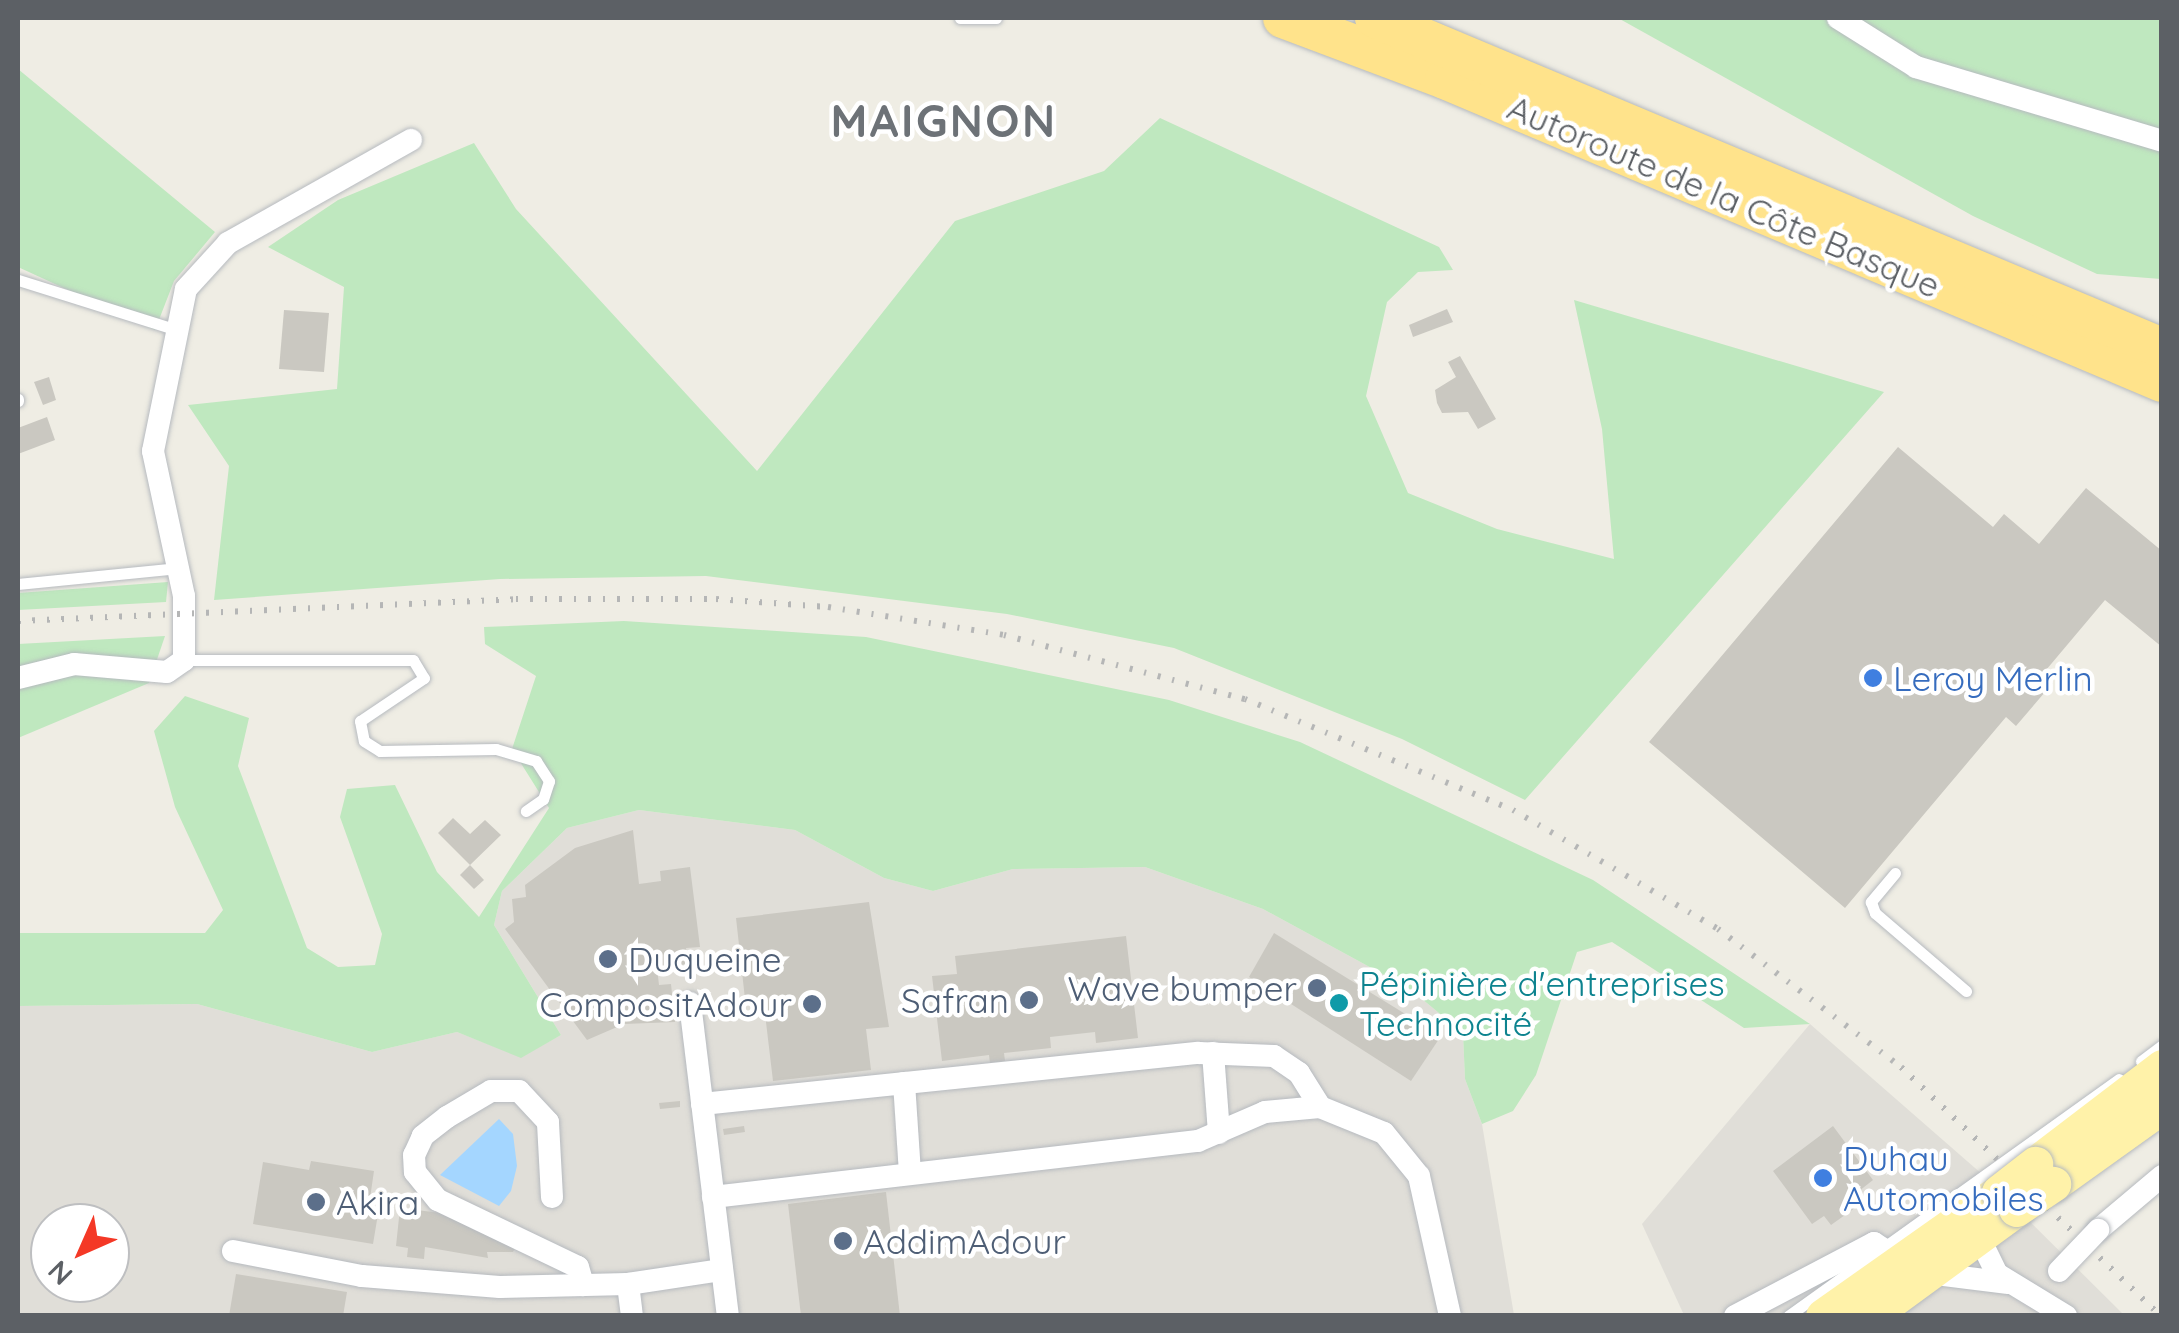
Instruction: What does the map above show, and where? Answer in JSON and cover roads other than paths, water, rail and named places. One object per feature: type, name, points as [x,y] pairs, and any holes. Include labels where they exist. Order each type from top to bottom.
[{"type":"highway","name":"Autoroute de la Côte Basque","points":[[1284,18],[1445,78],[2162,382]]},
{"type":"highway","name":"Autoroute de la Côte Basque","points":[[1375,18],[2162,348]]},
{"type":"main road","points":[[2044,1174],[2162,1067]]},
{"type":"main road","points":[[1823,1316],[2044,1174],[2162,1106]]},
{"type":"main road","points":[[1870,1316],[1906,1261],[1979,1237],[2008,1200]]},
{"type":"street","points":[[1838,18],[1916,68],[2162,141]]},
{"type":"street","points":[[18,678],[74,664],[167,672],[184,660],[186,616],[152,451],[186,289],[228,243],[411,140]]},
{"type":"street","points":[[690,1003],[728,1316]]},
{"type":"street","points":[[702,1104],[1213,1052],[1274,1056],[1300,1073],[1320,1107]]},
{"type":"street","points":[[1213,1052],[1219,1133]]},
{"type":"street","points":[[904,1083],[910,1173]]},
{"type":"street","points":[[552,1197],[548,1122],[519,1091],[492,1091],[447,1117],[423,1136],[414,1154],[416,1172],[438,1200],[578,1267],[582,1285]]},
{"type":"street","points":[[713,1197],[1198,1141],[1265,1112],[1320,1107],[1384,1133],[1419,1176],[1450,1316]]},
{"type":"street","points":[[2036,1295],[2098,1230],[2162,1176]]},
{"type":"street","points":[[1979,1237],[1988,1264],[2008,1282]]},
{"type":"street","points":[[1736,1316],[1874,1243],[1906,1261],[2008,1282],[2066,1316]]},
{"type":"street","points":[[233,1251],[436,1283],[628,1284],[722,1270]]},
{"type":"street","points":[[628,1284],[632,1316]]},
{"type":"lane","points":[[960,18],[996,18]]},
{"type":"lane","points":[[18,280],[178,330]]},
{"type":"lane","points":[[18,584],[178,568]]},
{"type":"lane","points":[[184,660],[413,660],[424,678],[360,721],[364,741],[380,751],[496,748],[536,761],[549,782],[543,799],[526,811]]},
{"type":"lane","points":[[1895,872],[1871,902],[1875,913],[1966,991]]},
{"type":"lane","points":[[1788,1316],[1906,1261],[2162,1045]]},
{"type":"water","points":[[499,1119],[513,1134],[517,1166],[511,1191],[499,1206],[440,1175]]},
{"type":"railway","points":[[18,621],[516,599],[716,599],[828,607],[1004,635],[1245,699],[1513,810],[1718,929],[1901,1067],[2161,1316]]},
{"type":"place","name":"Leroy Merlin","points":[[1873,678]]},
{"type":"place","name":"Duqueine","points":[[608,959]]},
{"type":"place","name":"Wave bumper","points":[[1317,988]]},
{"type":"place","name":"Safran","points":[[1029,1000]]},
{"type":"place","name":"Pépinière d'entreprises Technocité","points":[[1339,1003]]},
{"type":"place","name":"CompositAdour","points":[[812,1004]]},
{"type":"place","name":"Duhau Automobiles","points":[[1823,1178]]},
{"type":"place","name":"Akira","points":[[316,1202]]},
{"type":"place","name":"AddimAdour","points":[[843,1241]]},
{"type":"district","name":"MAIGNON","points":[[944,121]]}]
